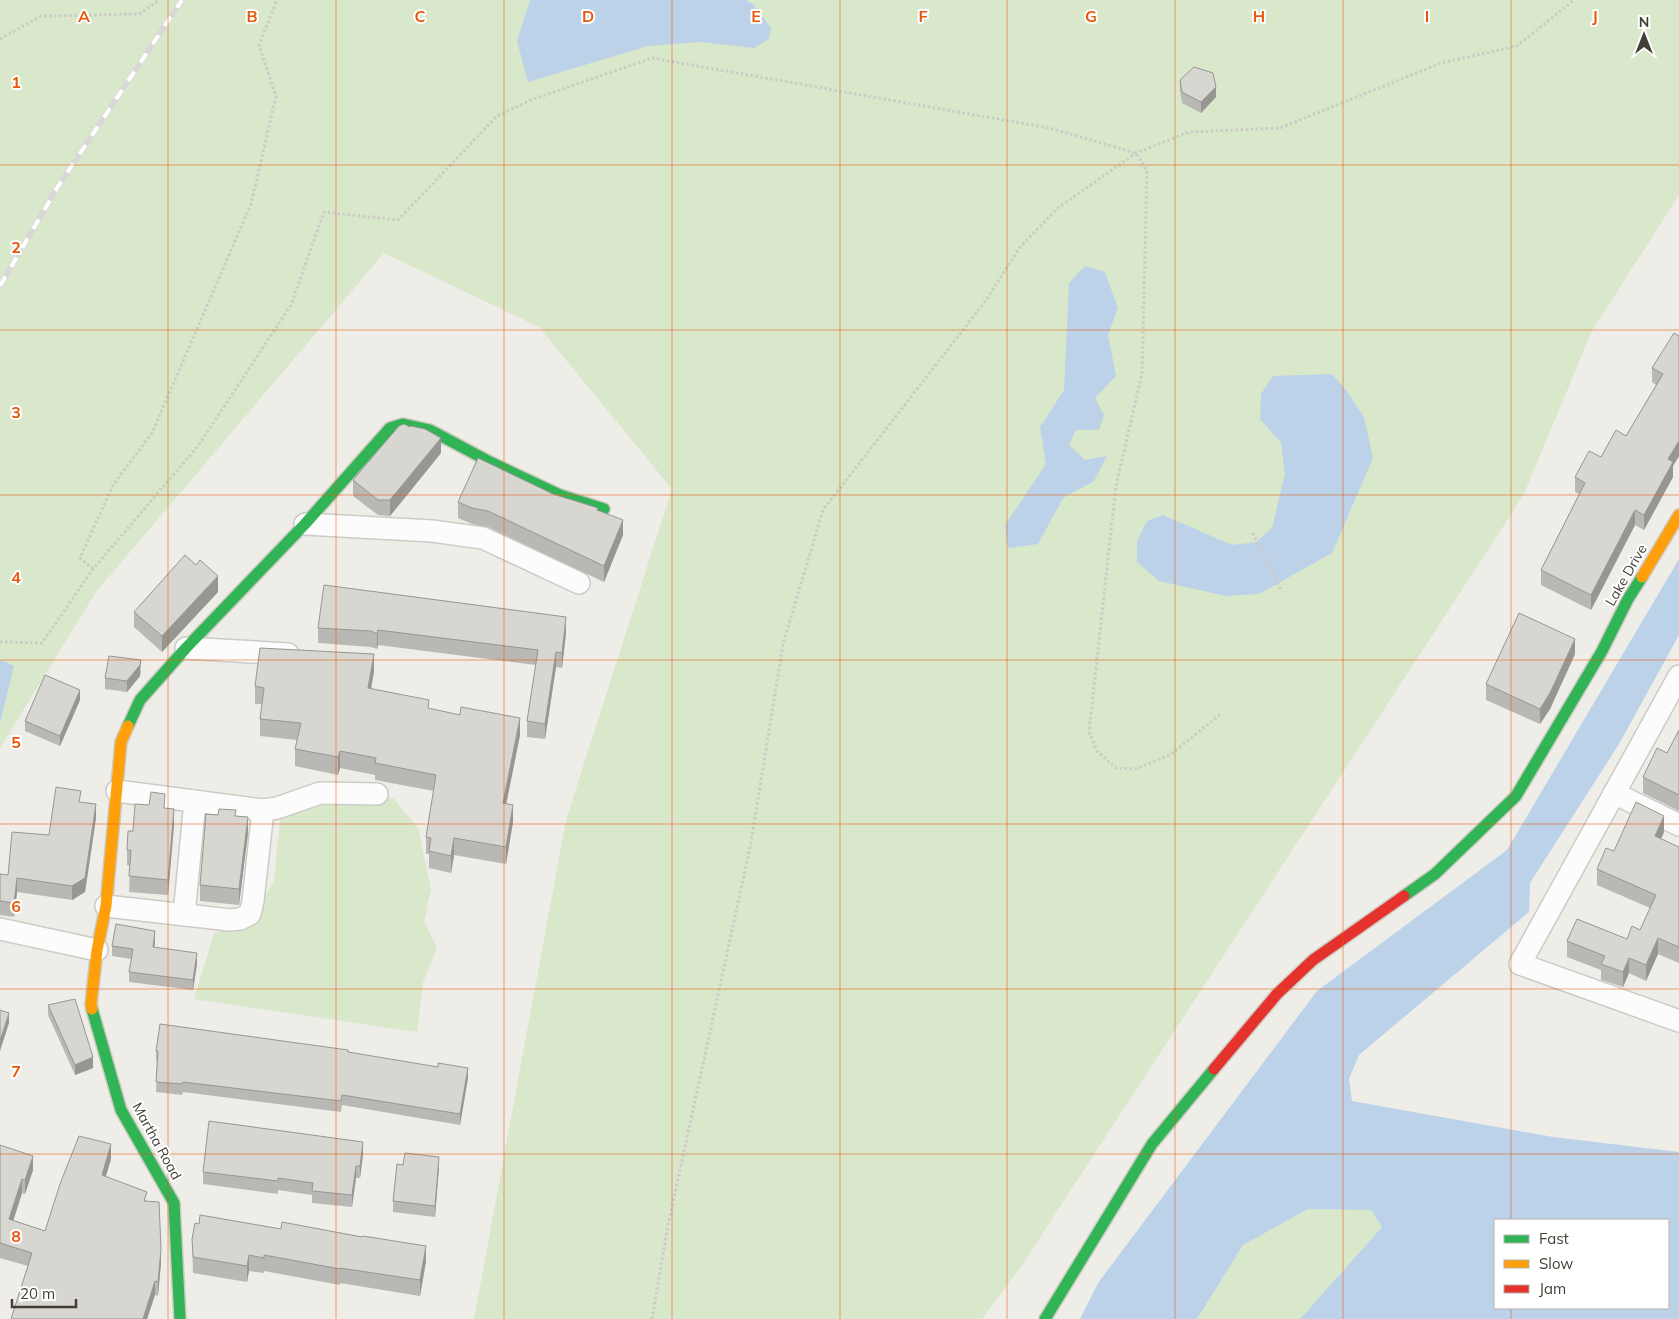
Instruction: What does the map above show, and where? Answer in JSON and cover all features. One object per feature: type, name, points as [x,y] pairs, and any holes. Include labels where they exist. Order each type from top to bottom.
[{"type":"street","name":"Martha Road","points":[[180,1319],[174,1203],[121,1110],[91,1004],[97,950],[106,906],[121,742],[140,700],[186,648],[305,524],[390,428],[403,424],[430,430],[490,462],[560,495],[604,508]]},
{"type":"street","name":"Lake Drive","points":[[1045,1319],[1152,1144],[1277,994],[1313,960],[1435,874],[1516,796],[1602,651],[1628,599],[1679,515]]},
{"type":"street","points":[[305,524],[432,531],[483,538],[579,583]]},
{"type":"street","points":[[186,648],[312,655]]},
{"type":"street","points":[[1679,676],[1520,964],[1679,1021]]},
{"type":"street","points":[[117,792],[263,810],[277,808],[320,793],[377,794]]},
{"type":"street","points":[[1614,792],[1679,825]]},
{"type":"street","points":[[184,915],[195,801]]},
{"type":"street","points":[[106,906],[230,920],[240,919],[250,914],[263,810]]},
{"type":"street","points":[[0,929],[97,950]]},
{"type":"path","points":[[0,39],[41,16],[139,14],[159,0]]},
{"type":"path","points":[[94,569],[80,558],[113,485],[152,432],[251,204],[276,96],[259,45],[277,0]]},
{"type":"path","points":[[652,1319],[668,1225],[750,843],[783,644],[822,510],[984,303],[1020,247],[1058,208],[1136,153],[1189,132],[1280,128],[1441,63],[1517,46],[1574,0]]},
{"type":"path","points":[[0,642],[42,643],[94,569],[198,446],[291,305],[324,212],[398,220],[497,116],[531,100],[652,58],[1049,128],[1136,153],[1147,170],[1142,374],[1116,486],[1089,732],[1097,751],[1116,768],[1135,769],[1170,756],[1222,713]]},
{"type":"path","points":[[1253,533],[1282,592]]},
{"type":"green space","points":[[0,0],[1679,0],[1679,195],[1592,331],[1523,496],[1020,1268],[982,1319],[474,1319],[566,820],[672,489],[539,327],[384,253],[96,592],[0,748]]},
{"type":"green space","points":[[328,794],[393,798],[418,828],[431,889],[424,921],[437,948],[423,982],[417,1032],[194,999],[214,934],[254,915],[274,881],[281,809]]},
{"type":"green space","points":[[1308,1209],[1371,1210],[1382,1227],[1300,1319],[1197,1319],[1243,1245]]},
{"type":"water","points":[[530,0],[745,0],[753,4],[771,28],[769,39],[754,48],[701,42],[648,46],[528,82],[517,41]]},
{"type":"water","points":[[1085,266],[1105,272],[1118,308],[1108,335],[1116,376],[1095,398],[1104,415],[1099,430],[1076,430],[1069,445],[1085,460],[1107,456],[1094,481],[1063,498],[1038,544],[1008,548],[1005,525],[1046,464],[1040,427],[1064,390],[1069,283]]},
{"type":"water","points":[[1332,374],[1346,390],[1364,417],[1373,458],[1332,553],[1259,594],[1226,596],[1159,581],[1137,562],[1137,541],[1147,521],[1163,515],[1232,545],[1256,542],[1272,528],[1285,474],[1281,443],[1260,419],[1261,394],[1273,376]]},
{"type":"water","points":[[1679,559],[1679,635],[1619,744],[1530,883],[1529,912],[1359,1055],[1349,1079],[1352,1101],[1553,1137],[1679,1152],[1679,1319],[1300,1319],[1382,1227],[1371,1210],[1308,1209],[1243,1245],[1197,1319],[1080,1319],[1098,1283],[1317,991],[1507,850]]},
{"type":"water","points":[[0,660],[14,666],[0,723]]},
{"type":"building","points":[[1194,67],[1213,73],[1216,87],[1201,102],[1182,92],[1180,80]]},
{"type":"building","points":[[1674,333],[1679,336],[1679,441],[1668,459],[1673,462],[1644,515],[1635,510],[1591,595],[1541,570],[1585,483],[1575,477],[1589,451],[1601,457],[1616,430],[1626,436],[1663,374],[1652,368]]},
{"type":"building","points":[[404,424],[410,427],[425,429],[441,438],[390,500],[378,500],[353,480],[399,426]]},
{"type":"building","points":[[478,458],[553,494],[598,508],[597,510],[623,520],[604,566],[488,511],[472,508],[458,502]]},
{"type":"building","points":[[185,555],[196,565],[200,560],[218,576],[162,636],[134,612]]},
{"type":"building","points":[[324,585],[566,617],[562,653],[556,652],[545,724],[527,721],[538,650],[378,630],[377,634],[371,631],[318,628]]},
{"type":"building","points":[[1519,613],[1575,639],[1550,693],[1540,709],[1486,684]]},
{"type":"building","points":[[260,648],[374,654],[368,688],[429,700],[428,708],[460,715],[461,707],[520,718],[503,803],[513,805],[506,847],[454,838],[451,856],[429,851],[431,838],[426,837],[436,775],[375,763],[376,758],[340,751],[338,757],[295,749],[301,723],[260,719],[264,688],[255,686]]},
{"type":"building","points":[[109,656],[141,660],[140,665],[127,681],[105,678]]},
{"type":"building","points":[[45,675],[80,690],[60,736],[25,721]]},
{"type":"building","points":[[1679,730],[1679,795],[1643,777],[1657,748],[1667,753]]},
{"type":"building","points":[[56,787],[81,791],[79,802],[96,804],[85,878],[72,886],[17,878],[14,903],[0,901],[0,874],[8,875],[12,832],[49,835]]},
{"type":"building","points":[[151,792],[165,794],[164,808],[174,809],[168,880],[129,876],[131,850],[127,850],[128,831],[133,831],[135,804],[149,805]]},
{"type":"building","points":[[1636,802],[1664,816],[1655,836],[1679,847],[1679,947],[1658,938],[1646,965],[1629,958],[1623,972],[1601,964],[1605,956],[1567,941],[1577,919],[1627,939],[1632,926],[1640,930],[1656,895],[1597,869],[1606,848],[1614,851]]},
{"type":"building","points":[[219,809],[236,810],[235,816],[248,817],[239,889],[200,885],[206,814],[218,815]]},
{"type":"building","points":[[116,924],[155,931],[153,947],[197,953],[193,980],[129,972],[133,949],[112,946]]},
{"type":"building","points":[[75,999],[93,1057],[75,1065],[48,1005]]},
{"type":"building","points":[[0,1010],[9,1013],[0,1041]]},
{"type":"building","points":[[160,1024],[348,1050],[348,1052],[438,1067],[438,1063],[468,1068],[460,1114],[342,1095],[341,1101],[183,1082],[182,1084],[156,1082],[158,1051],[156,1051]]},
{"type":"building","points":[[209,1121],[363,1142],[360,1166],[356,1166],[352,1195],[312,1191],[313,1183],[203,1172]]},
{"type":"building","points":[[79,1136],[111,1144],[102,1175],[147,1192],[144,1201],[159,1202],[161,1249],[158,1282],[155,1281],[143,1319],[11,1319],[32,1253],[0,1243],[0,1145],[33,1156],[25,1180],[22,1179],[9,1219],[45,1231],[60,1184]]},
{"type":"building","points":[[405,1153],[439,1157],[435,1206],[393,1201],[397,1164],[403,1165]]},
{"type":"building","points":[[200,1215],[281,1229],[282,1222],[362,1237],[426,1246],[420,1280],[340,1269],[264,1255],[264,1258],[249,1255],[247,1266],[193,1257],[192,1239],[195,1223],[199,1224]]},
{"type":"railway","points":[[0,286],[57,188],[182,0]]},
{"type":"traffic: fast","points":[[128,726],[140,700],[186,648],[305,524],[390,428],[403,424],[430,430],[490,462],[560,495],[604,509]]},
{"type":"traffic: fast","points":[[1404,896],[1435,874],[1516,796],[1602,651],[1628,599],[1642,577]]},
{"type":"traffic: fast","points":[[92,1009],[121,1110],[174,1203],[180,1319]]},
{"type":"traffic: fast","points":[[1045,1319],[1152,1144],[1214,1069]]},
{"type":"traffic: slow","points":[[1642,577],[1679,515]]},
{"type":"traffic: slow","points":[[92,1009],[97,950],[106,906],[121,742],[128,726]]},
{"type":"traffic: jam","points":[[1214,1069],[1277,994],[1313,960],[1404,896]]}]
